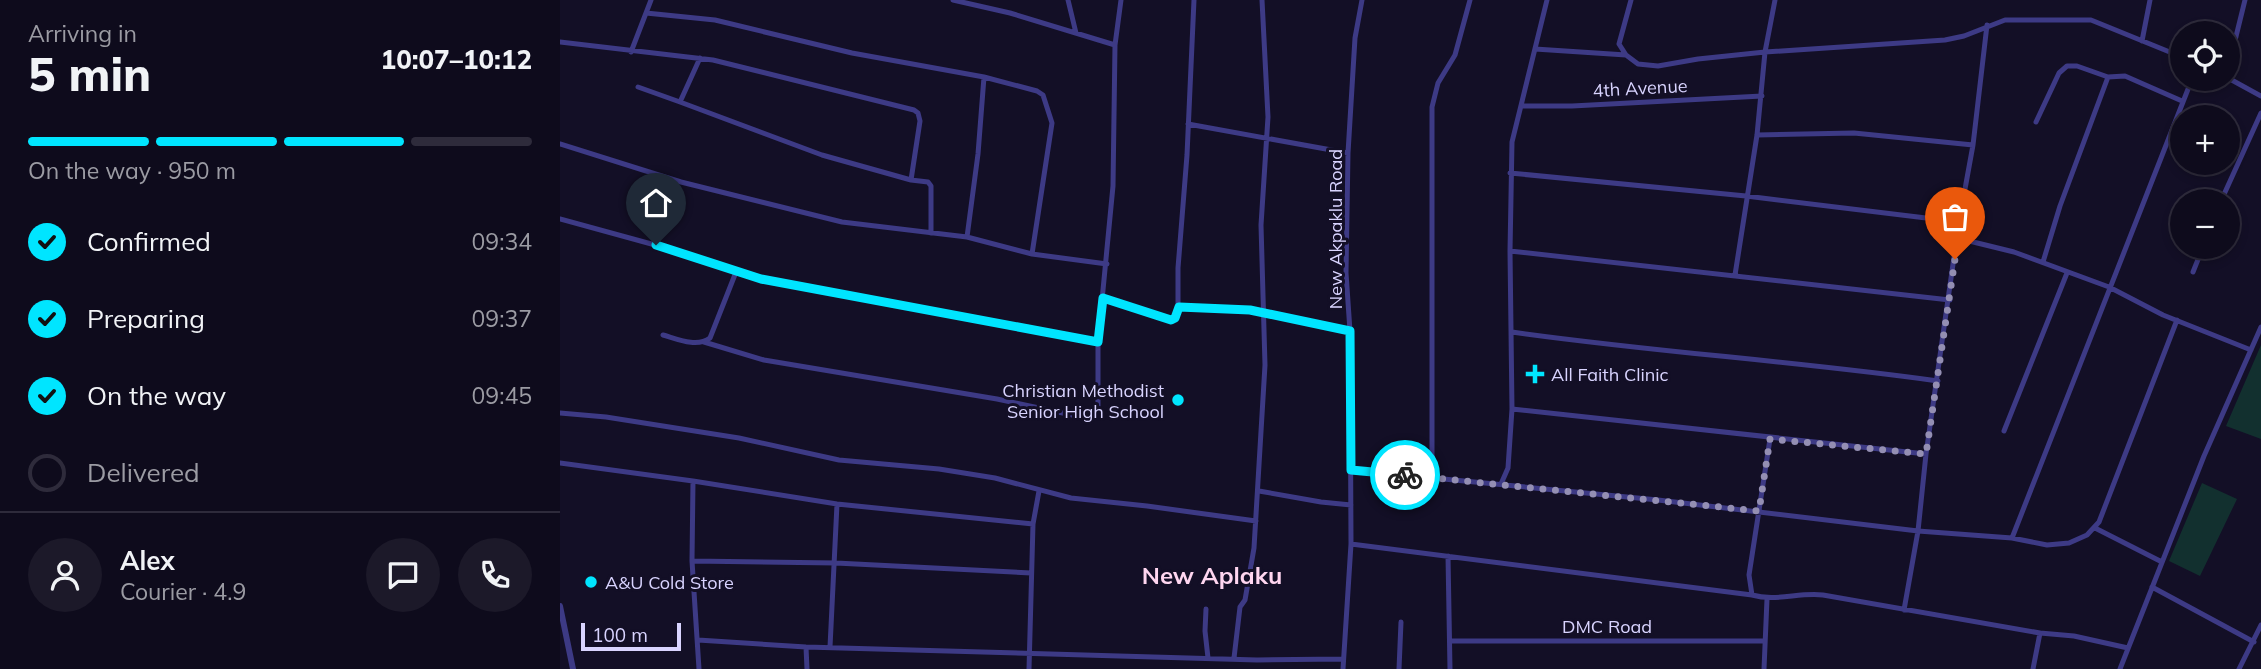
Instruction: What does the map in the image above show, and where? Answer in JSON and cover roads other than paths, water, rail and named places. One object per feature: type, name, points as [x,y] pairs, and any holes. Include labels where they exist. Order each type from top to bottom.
[{"type":"street","points":[[631,52],[652,0]]},
{"type":"street","points":[[953,0],[1010,13],[1115,45]]},
{"type":"street","points":[[1068,0],[1076,33]]},
{"type":"street","points":[[663,335],[690,342],[704,342],[764,360],[997,399],[1086,418],[1094,416],[1098,406],[1098,342],[1115,161],[1115,45],[1121,0]]},
{"type":"street","points":[[1103,298],[1171,320],[1175,318],[1179,307],[1178,268],[1194,0]]},
{"type":"street","points":[[1234,658],[1240,607],[1245,600],[1256,521],[1265,365],[1261,225],[1268,117],[1262,0]]},
{"type":"street","name":"New Akpaklu Road","points":[[1343,669],[1351,544],[1350,331],[1346,273],[1348,153],[1355,38],[1362,0]]},
{"type":"street","points":[[1432,477],[1432,107],[1438,83],[1455,55],[1470,0]]},
{"type":"street","points":[[1500,484],[1507,467],[1512,409],[1512,142],[1547,0]]},
{"type":"street","points":[[1631,0],[1619,44],[1626,55],[1638,64],[1658,66],[1765,52],[1945,40],[1964,36],[2005,20],[2091,20],[2170,53]]},
{"type":"street","points":[[1735,275],[1757,135],[1765,52],[1775,0]]},
{"type":"street","points":[[2142,41],[2150,0]]},
{"type":"street","points":[[2240,21],[2245,0]]},
{"type":"street","points":[[646,13],[715,20],[852,53],[984,77],[1037,91],[1043,95],[1052,122],[1032,254]]},
{"type":"street","points":[[1904,610],[1918,531],[1926,454],[1959,222],[1973,145],[1987,25]]},
{"type":"street","points":[[560,42],[700,58],[802,80],[914,110],[920,121],[911,180]]},
{"type":"street","points":[[1535,49],[1626,55]]},
{"type":"street","points":[[680,102],[700,58]]},
{"type":"street","points":[[2036,121],[2059,73],[2067,65],[2108,77],[2125,76],[2182,101]]},
{"type":"street","points":[[967,237],[978,154],[984,77]]},
{"type":"street","points":[[2043,262],[2060,206],[2108,77]]},
{"type":"street","points":[[2240,85],[2261,96]]},
{"type":"street","points":[[638,87],[822,155],[911,180],[928,182],[932,186],[931,233]]},
{"type":"street","points":[[2011,538],[2187,91]]},
{"type":"street","name":"4th Avenue","points":[[1521,106],[1573,106],[1762,96]]},
{"type":"street","points":[[2226,189],[2261,113]]},
{"type":"street","points":[[1188,124],[1348,153]]},
{"type":"street","points":[[1757,135],[1854,133],[1973,145]]},
{"type":"street","points":[[560,144],[681,182],[842,222],[967,237],[1032,254],[1107,264]]},
{"type":"street","points":[[1510,173],[1746,196],[1959,222]]},
{"type":"street","points":[[560,219],[677,251],[736,272],[838,295],[1098,342]]},
{"type":"street","points":[[1957,238],[2014,252],[2109,287],[2177,320],[2251,350]]},
{"type":"street","points":[[1510,251],[1950,300]]},
{"type":"street","points":[[2193,272],[2198,259]]},
{"type":"street","points":[[704,342],[710,338],[717,323],[736,272]]},
{"type":"street","points":[[2004,431],[2067,272]]},
{"type":"street","points":[[1179,307],[1250,310],[1350,331]]},
{"type":"street","points":[[1351,470],[1759,511],[1918,531],[2011,538],[2047,545],[2069,543],[2087,535],[2099,522],[2177,320]]},
{"type":"street","points":[[2120,669],[2204,456],[2261,327]]},
{"type":"street","points":[[1512,332],[1859,370],[1938,382]]},
{"type":"street","points":[[1512,409],[1926,454]]},
{"type":"street","points":[[560,413],[606,416],[739,438],[839,460],[939,469],[995,478],[1071,498],[1256,521]]},
{"type":"street","points":[[1752,595],[1749,575],[1770,439]]},
{"type":"street","points":[[560,463],[838,504],[1033,524]]},
{"type":"street","points":[[693,481],[692,561],[699,669]]},
{"type":"street","points":[[1029,669],[1033,524],[1039,491]]},
{"type":"street","points":[[1259,491],[1351,505]]},
{"type":"street","points":[[830,647],[838,504]]},
{"type":"street","points":[[2095,528],[2162,562]]},
{"type":"street","points":[[1351,544],[1767,599],[1808,594],[2040,633],[2074,636],[2128,648]]},
{"type":"street","points":[[1448,556],[1450,669]]},
{"type":"street","points":[[692,561],[836,563],[1031,573]]},
{"type":"street","points":[[2152,587],[2254,642]]},
{"type":"street","points":[[1764,669],[1767,599]]},
{"type":"street","points":[[560,606],[573,669]]},
{"type":"street","points":[[1206,609],[1208,658]]},
{"type":"street","points":[[1399,669],[1401,622]]},
{"type":"street","points":[[2239,669],[2261,625]]},
{"type":"street","points":[[2033,669],[2040,633]]},
{"type":"street","points":[[560,645],[567,640]]},
{"type":"street","points":[[698,640],[806,647],[1257,660],[1343,659]]},
{"type":"street","name":"DMC Road","points":[[1450,641],[1764,641]]},
{"type":"street","points":[[806,647],[807,669]]},
{"type":"street","points":[[1257,660],[1257,669]]},
{"type":"place","name":"All Faith Clinic","points":[[1535,374]]},
{"type":"place","name":"Christian Methodist Senior High School","points":[[1178,400]]},
{"type":"place","name":"A&U Cold Store","points":[[591,582]]},
{"type":"district","name":"New Aplaku","points":[[1212,575]]}]
